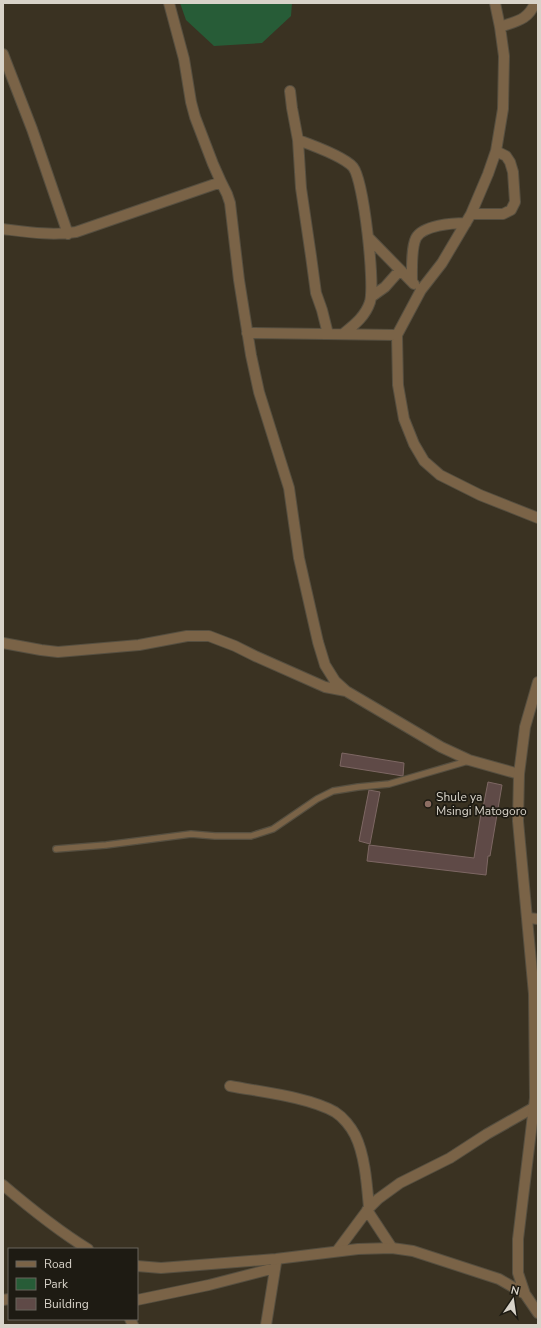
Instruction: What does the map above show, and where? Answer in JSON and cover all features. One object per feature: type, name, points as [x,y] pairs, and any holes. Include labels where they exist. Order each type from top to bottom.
[{"type":"street","points":[[169,3],[184,59],[195,117],[220,182],[230,203],[247,333],[259,392],[289,488],[299,558],[318,642],[325,665],[335,681],[346,691],[434,743],[469,760],[519,774]]},
{"type":"street","points":[[495,3],[504,56],[503,109],[496,151],[471,214],[442,263],[422,290],[397,335],[398,385],[404,419],[414,444],[424,461],[440,475],[473,492],[538,518]]},
{"type":"street","points":[[500,27],[525,18],[532,11],[535,3]]},
{"type":"street","points":[[3,54],[32,129],[68,234]]},
{"type":"street","points":[[290,91],[298,140],[301,188],[316,293],[328,334]]},
{"type":"street","points":[[298,140],[344,160],[353,167],[360,183],[372,275],[371,297],[366,312],[343,334]]},
{"type":"street","points":[[471,214],[503,214],[511,210],[515,202],[513,172],[510,162],[506,156],[496,151]]},
{"type":"street","points":[[3,229],[36,234],[68,234],[220,182]]},
{"type":"street","points":[[412,282],[414,242],[417,236],[421,232],[444,225],[466,223]]},
{"type":"street","points":[[368,237],[412,282],[422,290]]},
{"type":"street","points":[[371,297],[385,288],[399,269],[413,254]]},
{"type":"street","points":[[247,333],[397,335]]},
{"type":"street","points":[[3,643],[58,652],[139,645],[187,636],[210,636],[325,687],[346,691]]},
{"type":"street","points":[[538,682],[525,727],[519,774],[518,821],[533,919],[536,1074],[518,1239],[518,1273],[525,1294],[538,1313]]},
{"type":"street","points":[[230,1086],[294,1098],[321,1106],[336,1113],[346,1122],[355,1135],[360,1148],[368,1190],[368,1209],[392,1248]]},
{"type":"street","points":[[337,1251],[368,1209],[378,1199],[400,1183],[450,1158],[486,1134],[533,1108]]},
{"type":"street","points":[[3,1185],[29,1208],[68,1237],[86,1248]]},
{"type":"street","points":[[138,1300],[209,1285],[276,1264],[337,1251],[392,1248],[413,1251],[499,1279],[525,1294]]},
{"type":"street","points":[[138,1266],[161,1268],[276,1264]]},
{"type":"street","points":[[266,1325],[276,1264]]},
{"type":"lane","points":[[56,849],[106,845],[191,834],[251,836],[273,829],[317,799],[333,791],[389,784],[469,760]]},
{"type":"green space","points":[[180,3],[292,3],[291,16],[262,43],[214,46],[186,20]]},
{"type":"building","points":[[342,753],[404,763],[403,776],[340,766]]},
{"type":"building","points":[[488,782],[502,785],[490,856],[488,856],[486,875],[367,861],[369,845],[474,858],[481,813]]},
{"type":"building","points":[[369,790],[380,792],[370,844],[359,841]]},
{"type":"place","name":"Shule ya Msingi Matogoro","points":[[428,804]]}]
